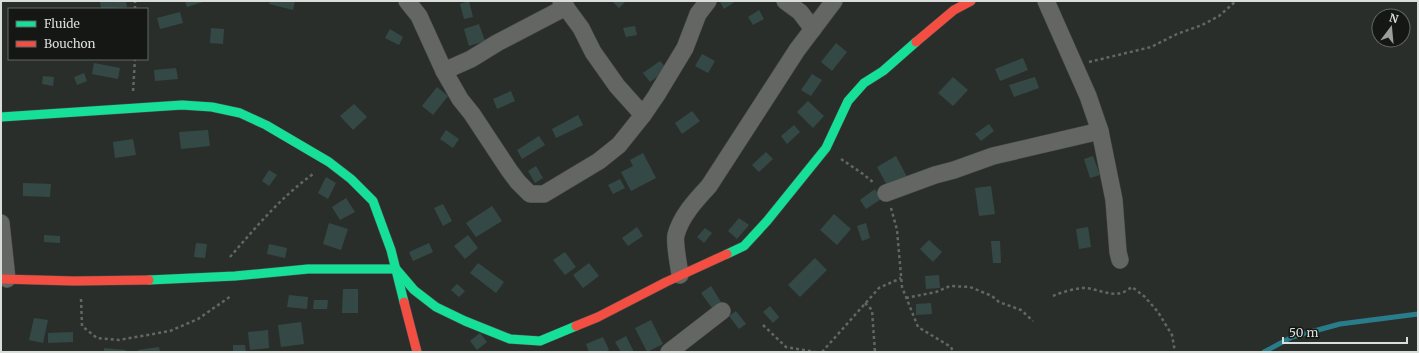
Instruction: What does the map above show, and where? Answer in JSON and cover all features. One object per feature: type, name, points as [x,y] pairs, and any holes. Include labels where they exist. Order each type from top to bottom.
[{"type":"street","points":[[408,1],[419,16],[444,70],[460,99],[472,114],[509,170],[530,194],[544,194],[599,161],[619,145],[643,116],[685,48],[698,14],[708,1]]},
{"type":"street","points":[[784,1],[800,12],[813,29]]},
{"type":"street","points":[[680,275],[675,236],[683,219],[693,203],[709,186],[797,50],[834,1]]},
{"type":"street","points":[[1,224],[4,279],[81,281],[235,276],[308,269],[396,269],[414,290],[436,307],[465,321],[510,338],[543,347],[680,275],[744,246],[771,216],[826,148],[848,100],[864,83],[883,70],[954,10],[972,1]]},
{"type":"street","points":[[1046,1],[1092,104],[1100,131],[1114,200],[1120,260]]},
{"type":"street","points":[[444,70],[470,60],[564,4],[581,28],[593,52],[617,86],[643,116]]},
{"type":"street","points":[[1,116],[182,104],[212,107],[240,113],[266,125],[329,162],[351,179],[373,200],[391,250],[417,352]]},
{"type":"street","points":[[886,193],[993,156],[1100,131]]},
{"type":"street","points":[[669,352],[722,311]]},
{"type":"path","points":[[1076,67],[1093,60],[1151,47],[1219,16],[1236,1]]},
{"type":"path","points":[[132,107],[135,60]]},
{"type":"path","points":[[826,148],[863,174],[886,193],[897,230],[902,287],[918,327],[951,347],[953,352]]},
{"type":"path","points":[[213,276],[282,200],[297,186],[329,162]]},
{"type":"path","points":[[822,352],[879,288],[901,278]]},
{"type":"path","points":[[81,281],[82,326],[96,338],[119,340],[170,331],[198,319],[229,297],[236,295]]},
{"type":"path","points":[[906,298],[936,292],[950,286],[970,287],[992,296],[1000,302],[1021,310],[1033,321]]},
{"type":"path","points":[[1052,296],[1083,288],[1097,289],[1110,294],[1122,293],[1132,287],[1145,297],[1158,312],[1172,335],[1175,352]]},
{"type":"path","points":[[865,303],[872,310],[875,352]]},
{"type":"path","points":[[763,325],[786,347],[815,352]]},
{"type":"building","points":[[100,1],[126,1],[127,7],[114,8],[101,8]]},
{"type":"building","points":[[185,1],[206,1],[187,7]]},
{"type":"building","points":[[270,1],[295,1],[293,10],[269,4]]},
{"type":"building","points":[[469,1],[473,17],[464,19],[460,4]]},
{"type":"building","points":[[612,1],[626,1],[619,8]]},
{"type":"building","points":[[736,1],[724,9],[720,2]]},
{"type":"building","points":[[759,10],[764,19],[753,25],[748,17]]},
{"type":"building","points":[[180,12],[183,23],[160,29],[157,18]]},
{"type":"building","points":[[479,24],[485,41],[469,46],[464,29]]},
{"type":"building","points":[[635,26],[637,35],[626,37],[623,28]]},
{"type":"building","points":[[211,28],[224,29],[223,44],[210,43]]},
{"type":"building","points":[[390,29],[403,37],[399,45],[385,38]]},
{"type":"building","points":[[836,43],[847,52],[832,71],[821,62]]},
{"type":"building","points":[[702,54],[715,61],[708,73],[695,66]]},
{"type":"building","points":[[1023,58],[1028,70],[1000,81],[995,69]]},
{"type":"building","points":[[660,61],[667,69],[650,82],[643,73]]},
{"type":"building","points":[[94,63],[120,68],[118,79],[92,74]]},
{"type":"building","points":[[176,68],[178,79],[155,81],[154,70]]},
{"type":"building","points":[[84,73],[87,81],[77,85],[74,77]]},
{"type":"building","points":[[812,74],[822,80],[811,96],[801,90]]},
{"type":"building","points":[[43,76],[54,77],[53,86],[42,84]]},
{"type":"building","points":[[953,77],[968,90],[953,106],[938,93]]},
{"type":"building","points":[[1035,77],[1039,88],[1014,97],[1009,85]]},
{"type":"building","points":[[437,87],[448,96],[433,115],[422,106]]},
{"type":"building","points":[[511,91],[515,101],[497,109],[493,99]]},
{"type":"building","points":[[808,101],[824,116],[813,128],[797,112]]},
{"type":"building","points":[[354,104],[367,117],[353,130],[340,116]]},
{"type":"building","points":[[692,111],[700,121],[682,134],[675,123]]},
{"type":"building","points":[[578,115],[583,125],[556,138],[552,129]]},
{"type":"building","points":[[989,124],[994,131],[981,141],[975,134]]},
{"type":"building","points":[[794,125],[800,132],[787,144],[781,136]]},
{"type":"building","points":[[208,130],[210,146],[181,149],[179,132]]},
{"type":"building","points":[[446,130],[459,139],[453,148],[440,139]]},
{"type":"building","points":[[539,136],[545,145],[522,159],[517,150]]},
{"type":"building","points":[[133,139],[136,155],[115,158],[113,142]]},
{"type":"building","points":[[766,152],[773,159],[759,172],[752,165]]},
{"type":"building","points":[[643,153],[656,178],[631,191],[621,172],[633,166],[630,160]]},
{"type":"building","points":[[896,156],[907,177],[888,187],[877,167]]},
{"type":"building","points":[[1093,156],[1100,175],[1090,178],[1084,159]]},
{"type":"building","points":[[536,166],[543,178],[535,183],[528,171]]},
{"type":"building","points":[[269,170],[277,175],[269,186],[262,181]]},
{"type":"building","points":[[326,177],[336,183],[328,199],[318,193]]},
{"type":"building","points":[[620,179],[625,188],[613,194],[608,185]]},
{"type":"building","points":[[23,183],[51,184],[50,197],[23,196]]},
{"type":"building","points":[[991,186],[995,214],[979,216],[975,188]]},
{"type":"building","points":[[875,189],[881,199],[866,209],[860,200]]},
{"type":"building","points":[[346,198],[355,212],[340,220],[332,207]]},
{"type":"building","points":[[443,204],[452,221],[443,226],[434,208]]},
{"type":"building","points":[[492,206],[502,221],[476,237],[466,223]]},
{"type":"building","points":[[834,214],[851,229],[837,245],[820,230]]},
{"type":"building","points":[[739,218],[749,225],[737,239],[728,231]]},
{"type":"building","points":[[329,223],[348,229],[341,250],[323,244]]},
{"type":"building","points":[[866,223],[870,238],[862,241],[857,226]]},
{"type":"building","points":[[637,227],[643,236],[628,246],[622,238]]},
{"type":"building","points":[[1088,227],[1091,247],[1079,249],[1076,229]]},
{"type":"building","points":[[705,228],[712,233],[704,243],[697,237]]},
{"type":"building","points":[[44,235],[60,236],[60,243],[44,242]]},
{"type":"building","points":[[468,235],[478,248],[465,259],[454,246]]},
{"type":"building","points":[[929,240],[942,252],[933,262],[920,249]]},
{"type":"building","points":[[991,241],[1000,241],[1001,263],[993,263]]},
{"type":"building","points":[[196,243],[207,244],[205,258],[194,257]]},
{"type":"building","points":[[429,243],[433,252],[413,261],[409,252]]},
{"type":"building","points":[[269,244],[287,248],[285,258],[267,254]]},
{"type":"building","points":[[565,252],[576,267],[565,275],[553,260]]},
{"type":"building","points":[[815,258],[827,270],[800,297],[788,285]]},
{"type":"building","points":[[478,263],[504,282],[496,293],[470,273]]},
{"type":"building","points":[[589,263],[599,276],[583,288],[573,275]]},
{"type":"building","points":[[939,275],[940,288],[926,289],[925,276]]},
{"type":"building","points":[[457,284],[465,291],[459,297],[451,290]]},
{"type":"building","points":[[711,286],[721,302],[712,308],[701,293]]},
{"type":"building","points":[[343,289],[358,289],[358,313],[342,313]]},
{"type":"building","points":[[289,295],[308,297],[307,309],[287,307]]},
{"type":"building","points":[[314,300],[328,300],[327,309],[313,309]]},
{"type":"building","points":[[931,303],[932,314],[916,315],[916,304]]},
{"type":"building","points":[[770,306],[779,317],[773,323],[763,312]]},
{"type":"building","points":[[736,311],[746,324],[739,329],[729,316]]},
{"type":"building","points":[[34,318],[48,320],[43,343],[29,340]]},
{"type":"building","points":[[651,320],[663,344],[647,352],[635,328]]},
{"type":"building","points":[[301,322],[304,344],[281,347],[278,325]]},
{"type":"building","points":[[268,330],[269,348],[250,350],[248,332]]},
{"type":"building","points":[[73,332],[73,342],[48,343],[48,333]]},
{"type":"building","points":[[480,333],[487,342],[477,350],[470,341]]},
{"type":"building","points":[[626,336],[634,352],[621,352],[615,342]]},
{"type":"building","points":[[603,337],[609,350],[605,352],[589,352],[586,344]]},
{"type":"building","points":[[233,345],[245,345],[246,352],[233,352]]},
{"type":"building","points":[[159,347],[160,352],[138,352],[138,350]]},
{"type":"building","points":[[104,348],[126,350],[126,352],[104,352]]},
{"type":"waterway","points":[[1264,352],[1292,337],[1340,324],[1418,314]]},
{"type":"traffic: fast","points":[[727,254],[744,246],[767,221],[826,148],[848,101],[864,83],[883,71],[916,42]]},
{"type":"traffic: fast","points":[[1,117],[182,105],[212,107],[240,113],[266,125],[329,162],[351,179],[373,201],[391,250],[404,302]]},
{"type":"traffic: fast","points":[[149,280],[235,276],[308,269],[396,269],[414,290],[436,307],[465,321],[510,339],[540,341],[576,326]]},
{"type":"traffic: jam","points":[[916,42],[954,10],[971,1]]},
{"type":"traffic: jam","points":[[576,326],[598,317],[666,282],[727,254]]},
{"type":"traffic: jam","points":[[1,279],[74,281],[149,280]]},
{"type":"traffic: jam","points":[[404,302],[417,352]]}]
